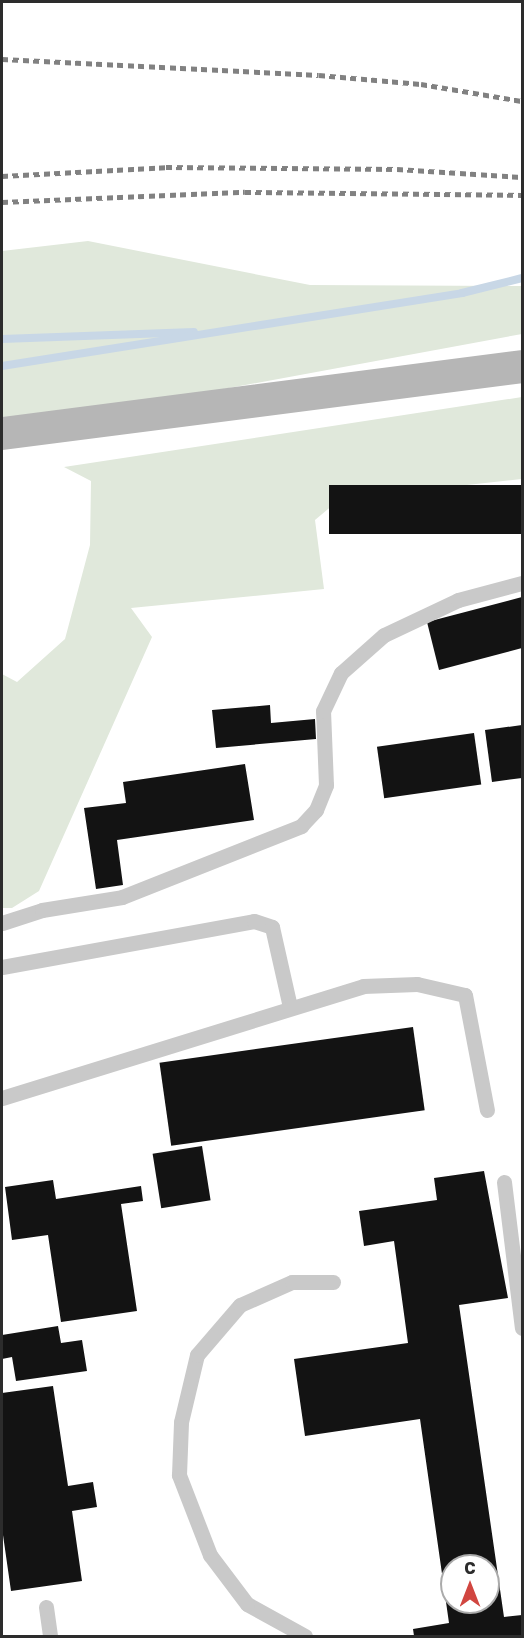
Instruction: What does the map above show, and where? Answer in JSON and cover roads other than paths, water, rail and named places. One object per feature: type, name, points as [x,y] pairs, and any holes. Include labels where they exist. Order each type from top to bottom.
[{"type":"street","points":[[2,433],[522,366]]},
{"type":"lane","points":[[2,923],[42,910],[123,897],[301,826],[316,810],[326,785],[323,711],[341,673],[384,635],[458,600],[522,583]]},
{"type":"lane","points":[[2,967],[254,921],[272,927],[290,1007]]},
{"type":"lane","points":[[2,1098],[363,986],[417,984],[465,995],[487,1110]]},
{"type":"lane","points":[[504,1182],[522,1328]]},
{"type":"lane","points":[[305,1636],[247,1604],[210,1555],[180,1475],[181,1422],[197,1356],[240,1305],[292,1282],[333,1282]]},
{"type":"lane","points":[[45,1607],[50,1636]]},
{"type":"waterway","points":[[2,366],[462,293],[522,278]]},
{"type":"waterway","points":[[2,339],[194,332]]},
{"type":"railway","points":[[2,59],[319,75],[421,84],[522,101]]},
{"type":"railway","points":[[2,176],[166,167],[397,169],[522,177]]},
{"type":"railway","points":[[2,202],[245,192],[522,195]]}]
